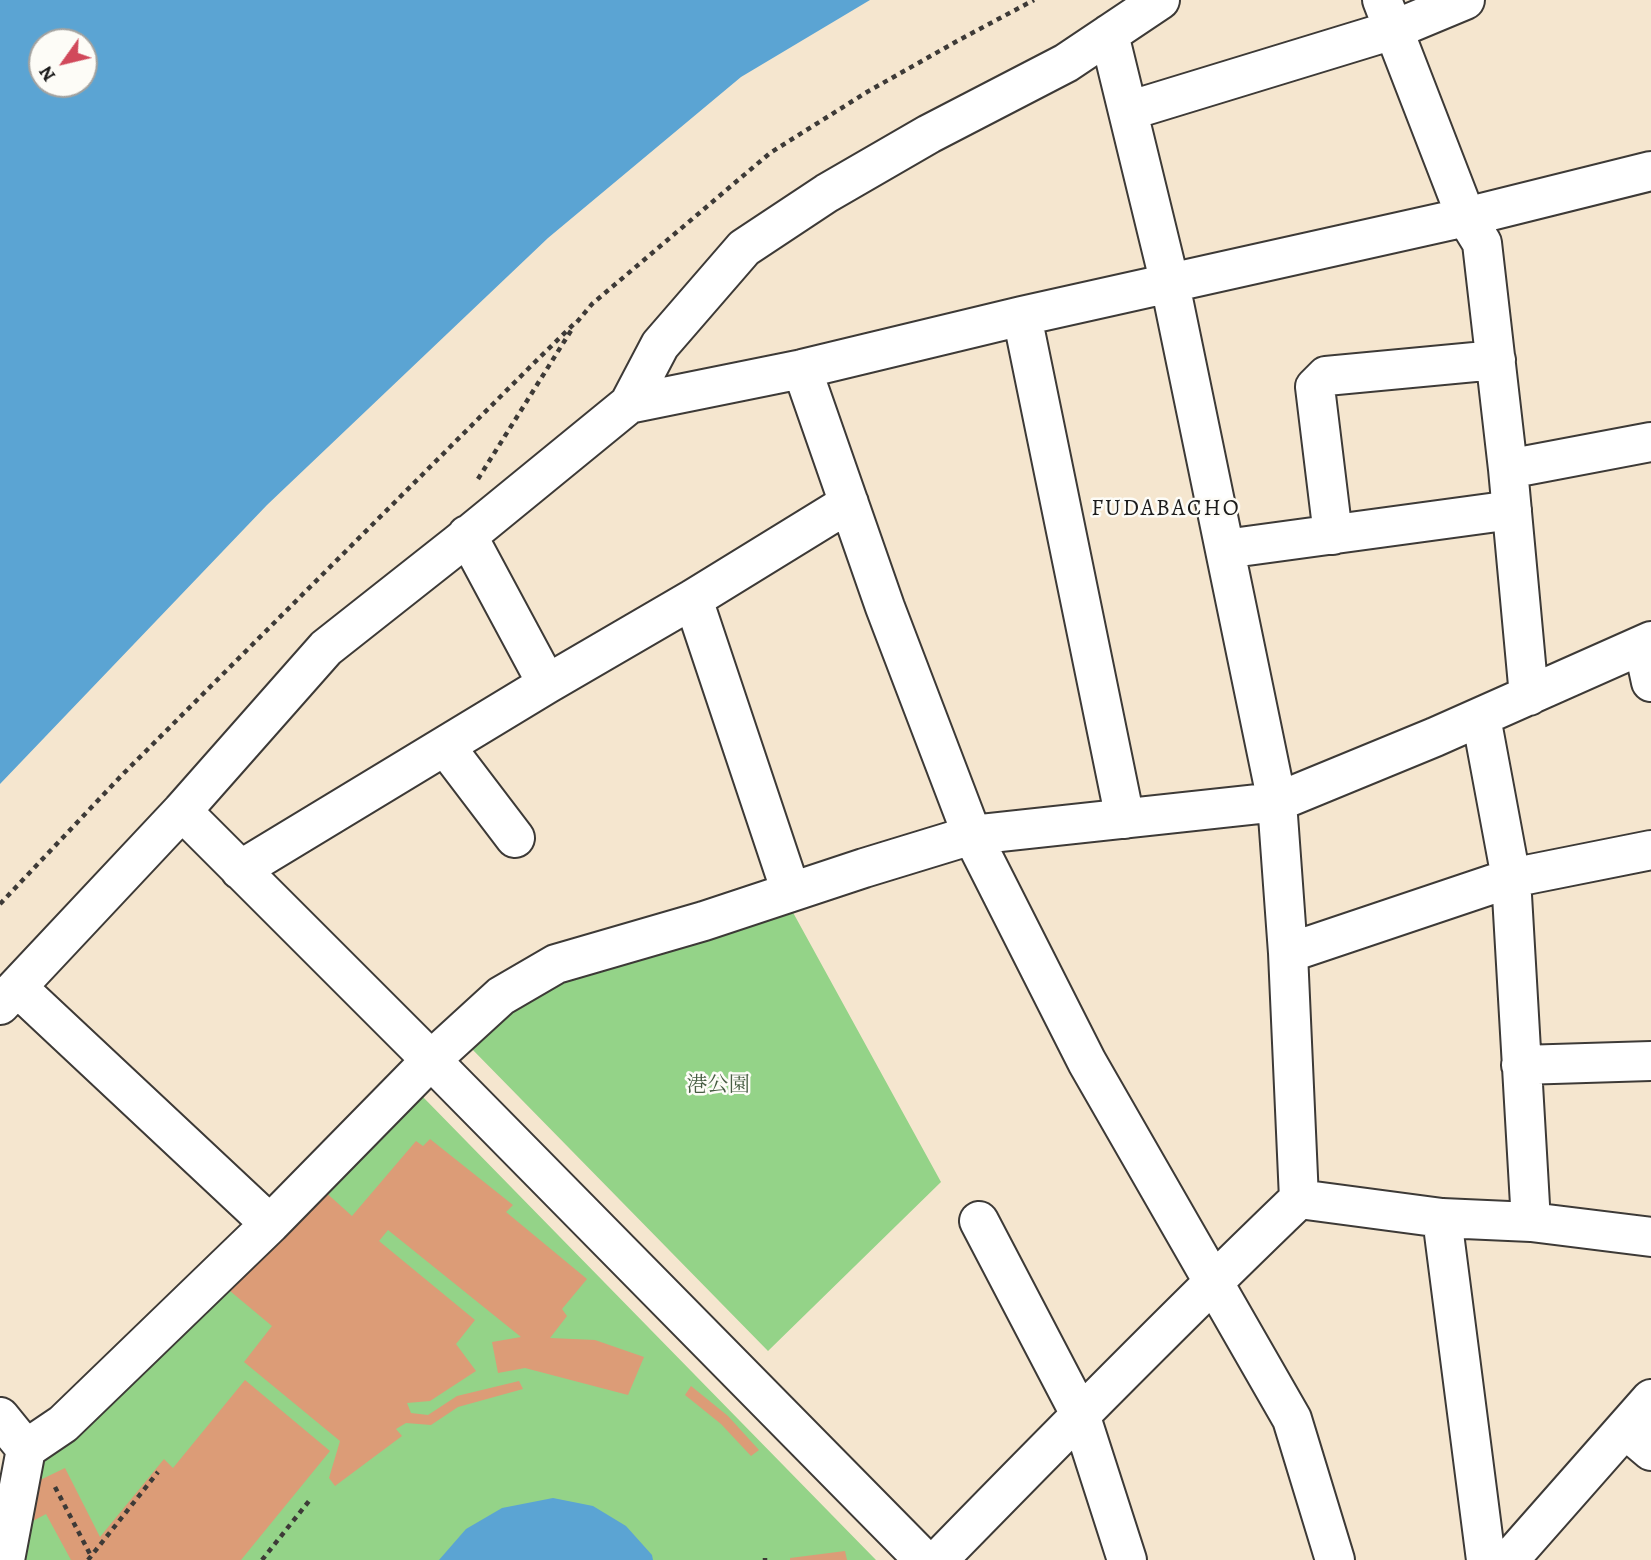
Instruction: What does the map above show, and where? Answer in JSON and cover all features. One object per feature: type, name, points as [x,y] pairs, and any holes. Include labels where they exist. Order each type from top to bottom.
[{"type":"street","points":[[270,1224],[9,996],[182,811],[326,648],[629,404],[660,345],[744,248],[827,194],[929,134],[1066,63],[1160,0]]},
{"type":"street","points":[[1128,111],[1388,15],[1465,0]]},
{"type":"street","points":[[1388,15],[1466,217],[1482,243],[1508,469],[1529,696]]},
{"type":"street","points":[[938,1560],[1080,1414],[1299,1199],[1277,802],[1170,284],[1109,34]]},
{"type":"street","points":[[629,404],[802,369],[1651,172]]},
{"type":"street","points":[[1022,316],[1125,819]]},
{"type":"street","points":[[1333,535],[1315,387],[1326,376],[1496,360]]},
{"type":"street","points":[[802,369],[885,607],[972,835],[1087,1062],[1292,1419],[1335,1560]]},
{"type":"street","points":[[1508,469],[1651,442]]},
{"type":"street","points":[[240,870],[849,503]]},
{"type":"street","points":[[1225,550],[1512,510]]},
{"type":"street","points":[[467,535],[547,684]]},
{"type":"street","points":[[693,599],[791,892]]},
{"type":"street","points":[[5,1560],[26,1449],[62,1424],[270,1224],[431,1060],[502,996],[556,964],[704,921],[972,835],[1277,802],[1481,717],[1647,643],[1651,682]]},
{"type":"street","points":[[1481,717],[1511,878],[1531,1222]]},
{"type":"street","points":[[446,746],[515,838]]},
{"type":"street","points":[[182,811],[924,1560]]},
{"type":"street","points":[[1287,953],[1511,878],[1651,850]]},
{"type":"street","points":[[1521,1065],[1651,1062]]},
{"type":"street","points":[[1299,1199],[1442,1218],[1531,1222],[1651,1237]]},
{"type":"street","points":[[1442,1218],[1486,1560]]},
{"type":"street","points":[[979,1221],[1080,1414],[1127,1560]]},
{"type":"street","points":[[1510,1560],[1638,1440],[1651,1399]]},
{"type":"street","points":[[0,1417],[26,1449]]},
{"type":"path","points":[[0,904],[122,775],[576,322]]},
{"type":"path","points":[[53,1483],[89,1558],[158,1472]]},
{"type":"path","points":[[262,1560],[309,1500]]},
{"type":"green space","name":"港公園","points":[[790,907],[941,1182],[768,1351],[470,1047],[516,1005],[565,974]]},
{"type":"green space","points":[[422,1096],[876,1560],[25,1560],[39,1467]]},
{"type":"water","points":[[0,0],[870,0],[741,77],[548,238],[267,505],[0,784]]},
{"type":"water","points":[[553,1498],[593,1506],[626,1526],[652,1555],[653,1560],[439,1560],[466,1529],[502,1508]]},
{"type":"building","points":[[430,1139],[513,1205],[506,1212],[587,1279],[562,1309],[567,1316],[550,1338],[595,1340],[644,1357],[628,1395],[525,1368],[498,1373],[492,1342],[521,1337],[388,1230],[379,1241],[475,1320],[456,1344],[476,1371],[430,1401],[407,1403],[411,1413],[428,1415],[457,1396],[519,1381],[523,1389],[458,1407],[431,1425],[406,1423],[396,1429],[402,1436],[335,1486],[329,1478],[340,1441],[244,1362],[272,1326],[230,1291],[322,1189],[352,1216],[416,1141],[423,1146]]},
{"type":"building","points":[[245,1380],[330,1451],[241,1560],[71,1560],[46,1514],[31,1522],[38,1481],[65,1468],[100,1537],[164,1459],[173,1468]]},
{"type":"building","points":[[691,1386],[728,1416],[759,1450],[751,1456],[721,1424],[685,1395]]},
{"type":"building","points":[[845,1551],[847,1560],[790,1560],[790,1558]]},
{"type":"district","name":"FUDABACHO","points":[[1166,509]]}]
